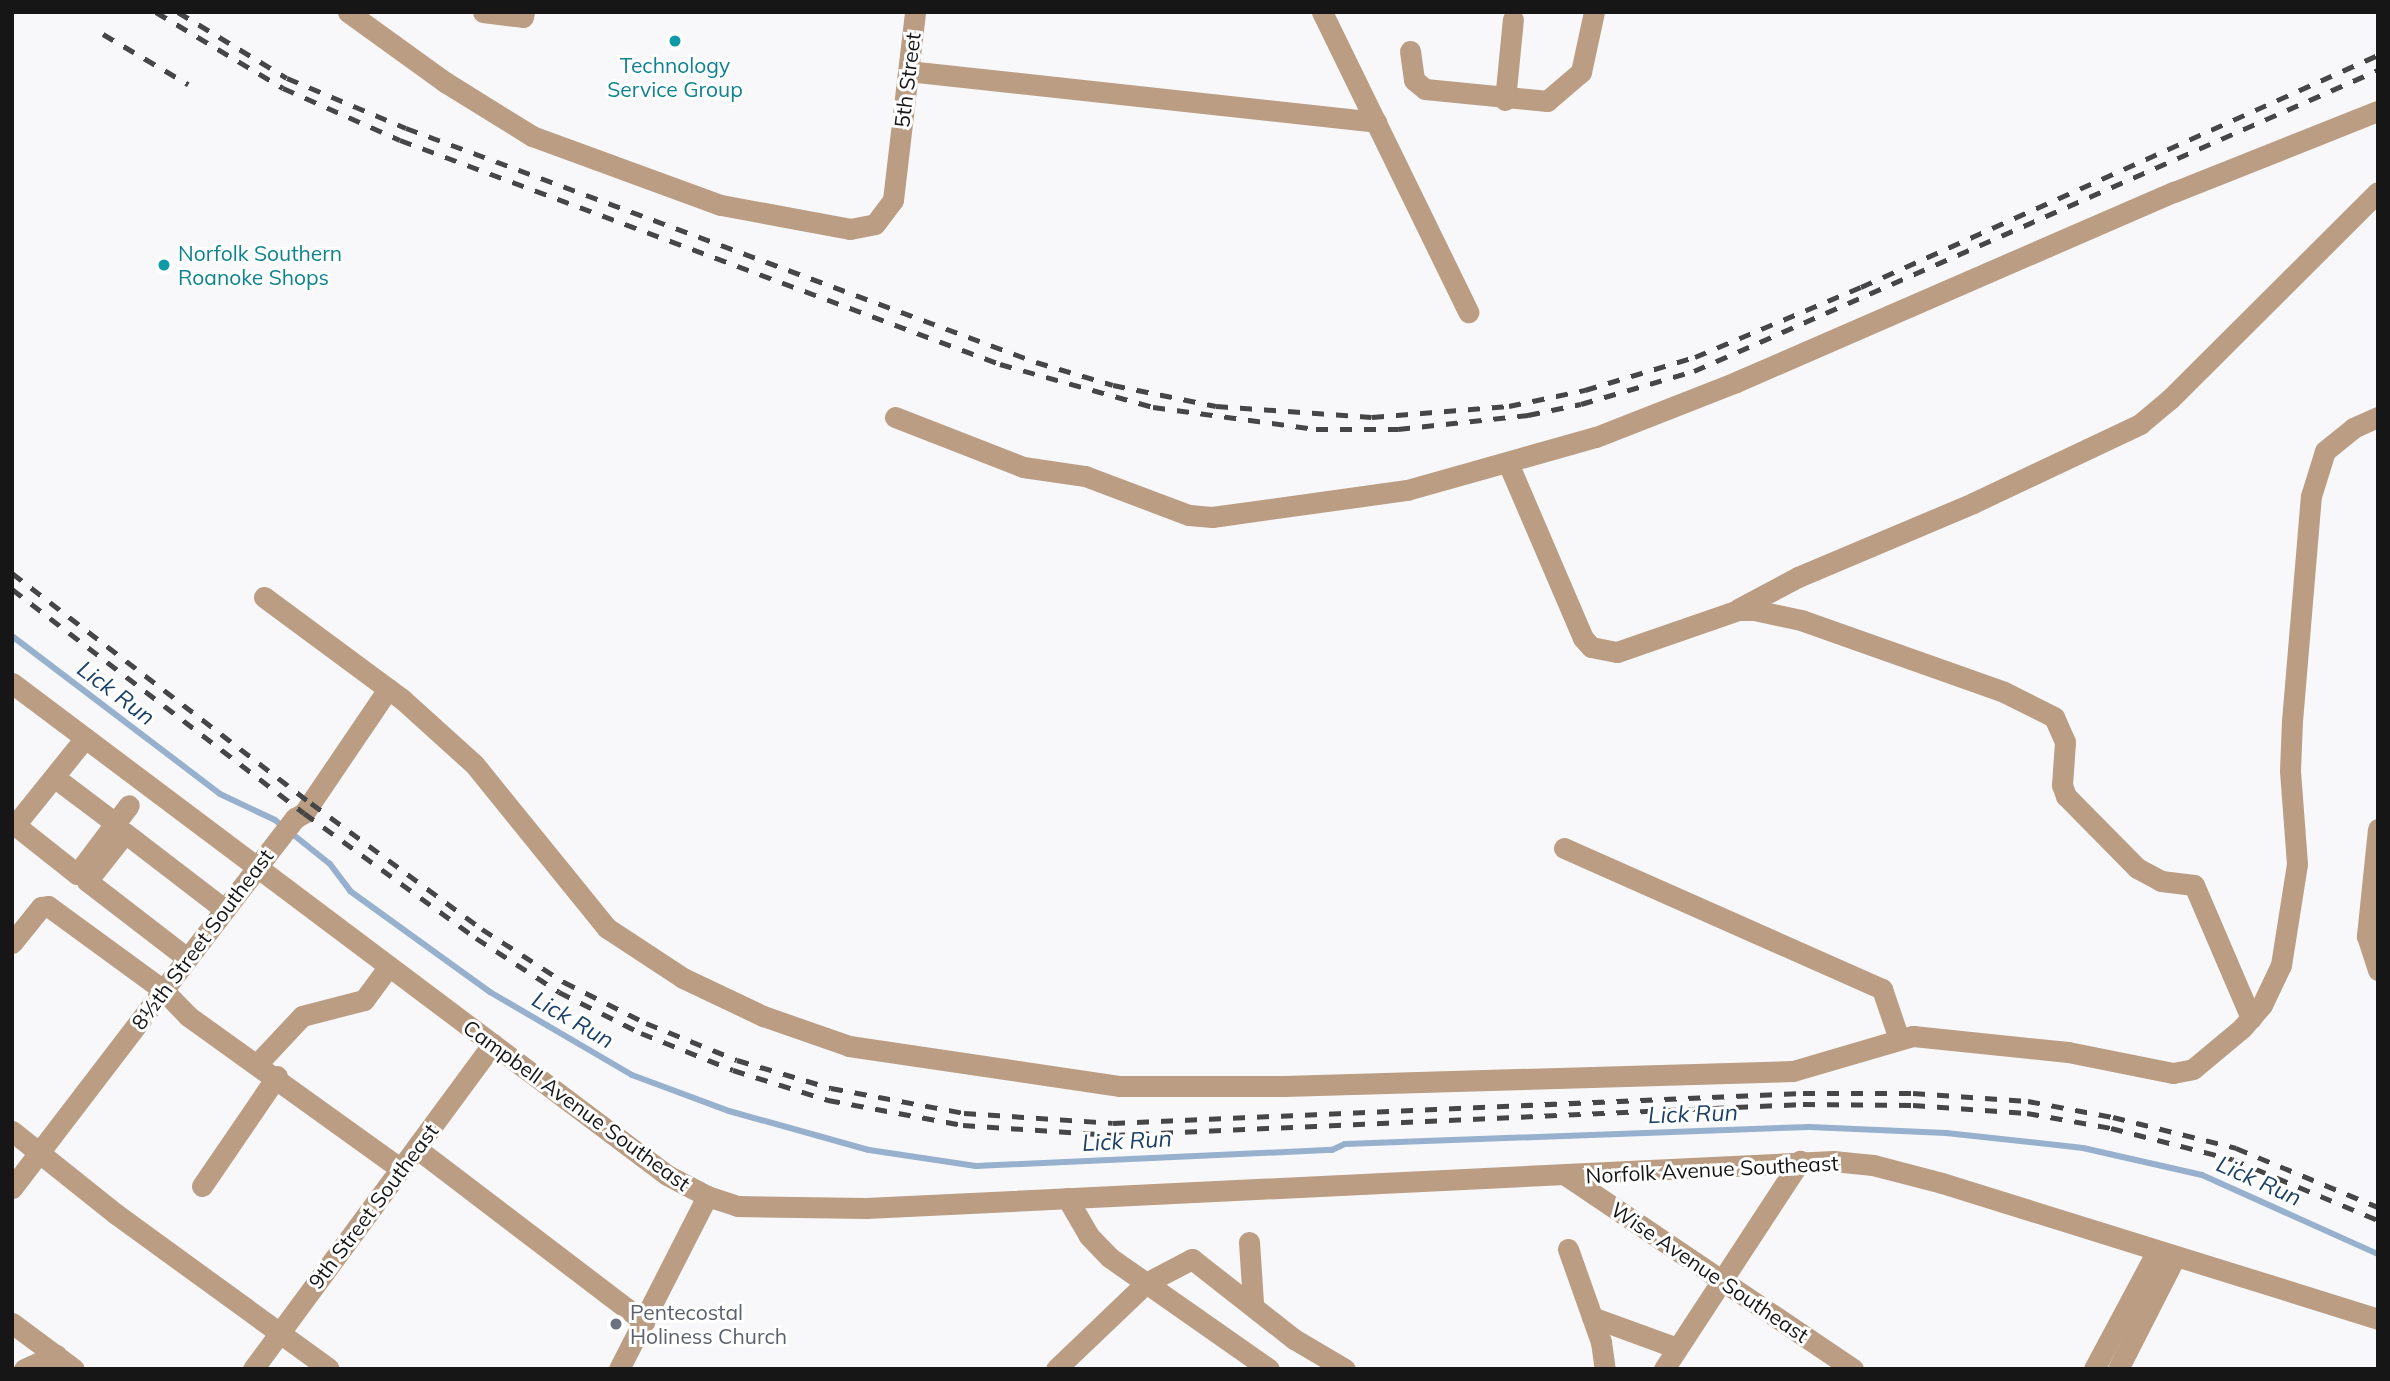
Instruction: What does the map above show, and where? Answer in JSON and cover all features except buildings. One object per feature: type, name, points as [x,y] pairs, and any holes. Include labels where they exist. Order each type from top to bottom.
[{"type":"street","points":[[483,12],[523,17],[524,12]]},
{"type":"street","name":"5th Street","points":[[361,16],[483,108],[532,136],[721,205],[863,229],[885,215],[893,200],[915,12]]},
{"type":"street","points":[[1322,12],[1468,312]]},
{"type":"street","points":[[1410,51],[1414,80],[1425,89],[1505,100],[1547,101],[1574,82],[1587,58],[1594,12]]},
{"type":"street","points":[[1505,100],[1513,19]]},
{"type":"street","points":[[908,71],[1376,122]]},
{"type":"street","points":[[895,417],[1023,467],[1084,476],[1180,513],[1212,517],[1407,490],[1596,437],[1736,382],[2161,197],[2378,111]]},
{"type":"street","points":[[1507,463],[1583,638],[1591,646],[1617,652],[1730,613],[1798,577],[1973,503],[2140,424],[2170,399],[2378,192]]},
{"type":"street","points":[[264,597],[388,689],[478,769],[607,928],[683,978],[763,1016],[849,1046],[1120,1086],[1284,1086],[1793,1071],[1913,1037],[2068,1052],[2173,1073],[2193,1069],[2250,1018],[2262,1005],[2281,965],[2297,864],[2291,721],[2311,496],[2325,451],[2353,428],[2378,416]]},
{"type":"street","points":[[1730,613],[1754,610],[1801,620],[2004,692],[2054,717],[2065,742],[2062,785],[2066,796],[2137,868],[2161,881],[2194,885],[2250,1018]]},
{"type":"street","name":"Campbell Avenue Southeast","points":[[13,686],[667,1175],[707,1196],[766,1209],[1067,1198]]},
{"type":"street","name":"8½th Street Southeast","points":[[12,1188],[257,866],[295,818],[311,803],[388,689]]},
{"type":"street","points":[[85,738],[15,825],[77,874],[129,805]]},
{"type":"street","points":[[54,776],[115,823]]},
{"type":"street","points":[[2378,829],[2367,936],[2378,970]]},
{"type":"street","points":[[187,958],[88,881],[125,833],[224,909]]},
{"type":"street","points":[[1564,848],[1882,989],[1899,1040]]},
{"type":"street","points":[[12,943],[41,907],[48,906],[163,990],[188,1016],[277,1076],[401,1169]]},
{"type":"street","points":[[257,1064],[302,1016],[364,1000],[389,966]]},
{"type":"street","name":"9th Street Southeast","points":[[253,1369],[493,1044]]},
{"type":"street","points":[[202,1186],[277,1076]]},
{"type":"street","points":[[12,1131],[329,1369]]},
{"type":"street","points":[[415,1148],[644,1322]]},
{"type":"street","points":[[1664,1369],[1800,1161]]},
{"type":"street","name":"Norfolk Avenue Southeast","points":[[1067,1198],[1567,1176],[1833,1161],[1895,1170],[2378,1319]]},
{"type":"street","name":"Wise Avenue Southeast","points":[[1567,1176],[1853,1369]]},
{"type":"street","points":[[620,1369],[707,1196]]},
{"type":"street","points":[[1067,1198],[1089,1236],[1146,1283],[1269,1369]]},
{"type":"street","points":[[1249,1242],[1253,1302]]},
{"type":"street","points":[[1568,1249],[1592,1317],[1605,1369]]},
{"type":"street","points":[[2094,1369],[2166,1254]]},
{"type":"street","points":[[2118,1369],[2166,1254]]},
{"type":"street","points":[[1056,1369],[1146,1283],[1192,1259],[1253,1302],[1294,1339],[1345,1369]]},
{"type":"street","points":[[1592,1317],[1677,1348]]},
{"type":"street","points":[[12,1323],[55,1362],[74,1369]]},
{"type":"street","points":[[24,1369],[55,1362]]},
{"type":"waterway","name":"Lick Run","points":[[12,636],[220,794],[275,820],[330,864],[350,891],[490,992],[632,1075],[729,1111],[869,1150],[976,1166],[1332,1150],[1345,1144],[1810,1127],[1946,1133],[2083,1148],[2202,1175],[2378,1254]]},
{"type":"railway","points":[[156,12],[283,88],[400,140],[1000,364],[1153,407],[1316,429],[1398,429],[1528,415],[1581,404],[1694,371],[2378,70]]},
{"type":"railway","points":[[178,12],[287,78],[406,128],[1036,362],[1113,385],[1216,406],[1372,417],[1509,406],[1585,390],[1695,357],[1861,287],[2378,55]]},
{"type":"railway","points":[[103,34],[188,84]]},
{"type":"railway","points":[[12,573],[311,803],[482,929],[564,982],[646,1023],[737,1060],[831,1088],[964,1113],[1113,1123],[1803,1093],[1913,1093],[2028,1101],[2113,1117],[2236,1148],[2378,1207]]},
{"type":"railway","points":[[12,589],[304,813],[476,938],[559,992],[641,1033],[733,1070],[828,1100],[963,1125],[1113,1135],[1803,1104],[1913,1105],[2027,1113],[2111,1128],[2232,1159],[2378,1220]]},
{"type":"place","name":"Technology Service Group","points":[[675,41]]},
{"type":"place","name":"Norfolk Southern Roanoke Shops","points":[[164,265]]},
{"type":"place","name":"Pentecostal Holiness Church","points":[[616,1324]]}]
